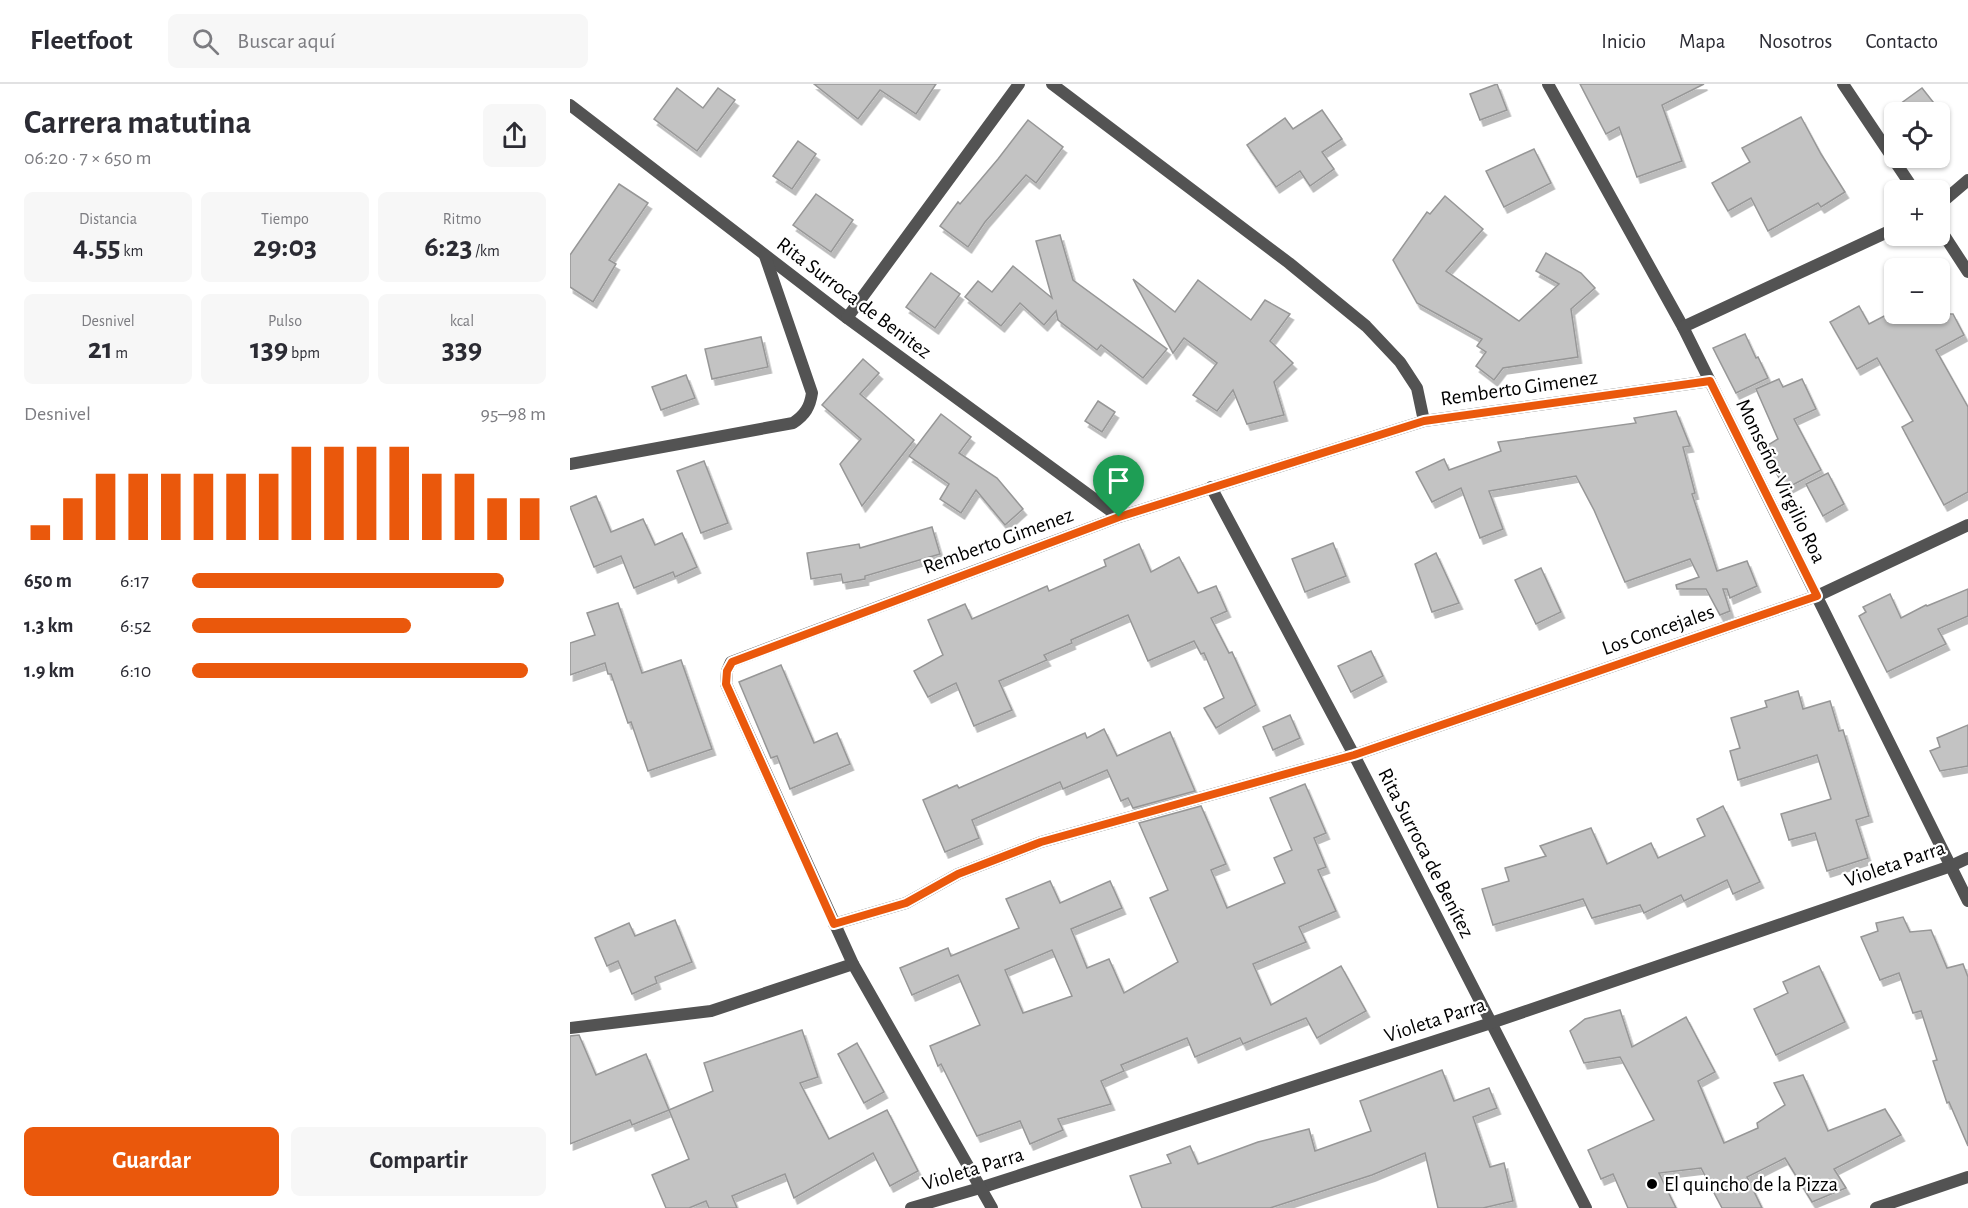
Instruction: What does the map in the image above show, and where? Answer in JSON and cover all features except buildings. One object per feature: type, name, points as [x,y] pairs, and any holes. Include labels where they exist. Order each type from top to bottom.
[{"type":"street","points":[[847,318],[1019,84]]},
{"type":"street","points":[[1052,84],[1289,263],[1366,326],[1400,362],[1417,388],[1424,421]]},
{"type":"street","name":"Monseñor Virgilio Roa","points":[[1548,84],[1683,327],[1968,901]]},
{"type":"street","points":[[1843,84],[1907,180]]},
{"type":"street","name":"Rita Surroca de Benitez","points":[[570,105],[847,318],[1119,517]]},
{"type":"street","points":[[1950,195],[1968,180]]},
{"type":"street","points":[[1683,327],[1884,234]]},
{"type":"street","points":[[1950,244],[1968,272]]},
{"type":"street","points":[[570,464],[794,423],[803,417],[810,405],[812,393],[765,256]]},
{"type":"street","name":"Remberto Gimenez","points":[[992,1208],[852,964],[726,684],[727,671],[732,662],[1119,517],[1424,421],[1710,381]]},
{"type":"street","name":"Rita Surroca de Benítez","points":[[1211,487],[1354,755],[1586,1208]]},
{"type":"street","name":"Los Concejales","points":[[834,924],[906,903],[958,874],[1041,842],[1354,755],[1817,596],[1968,525]]},
{"type":"street","name":"Violeta Parra","points":[[910,1208],[980,1188],[1491,1023],[1951,866],[1968,858]]},
{"type":"street","points":[[570,1028],[711,1011],[852,964]]},
{"type":"street","points":[[1876,1208],[1968,1177]]},
{"type":"place","name":"El quincho de la Pizza","points":[[1652,1184]]},
{"type":"route","points":[[1710,381],[1817,596],[1354,755],[1041,842],[958,874],[906,903],[834,924],[726,684],[727,671],[732,662],[1119,517],[1424,421],[1710,381]]}]
